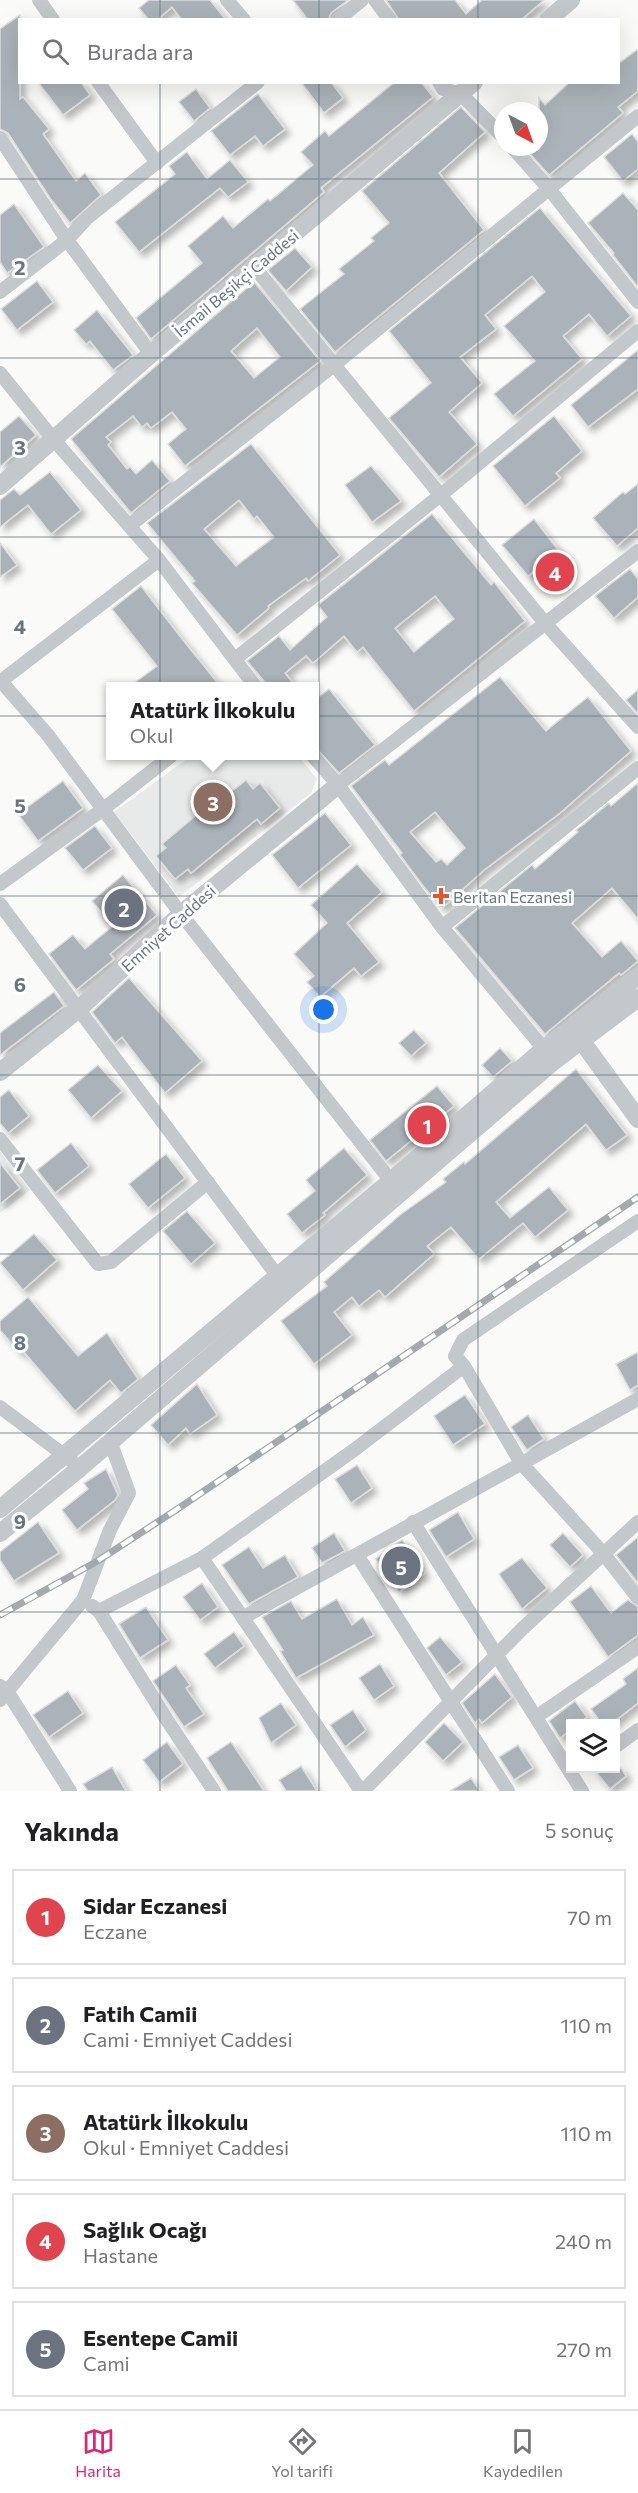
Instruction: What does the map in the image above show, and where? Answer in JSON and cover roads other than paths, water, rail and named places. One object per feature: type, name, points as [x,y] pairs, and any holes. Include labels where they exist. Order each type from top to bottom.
[{"type":"street","points":[[39,0],[52,18]]},
{"type":"street","points":[[227,0],[242,18]]},
{"type":"street","points":[[340,18],[362,0]]},
{"type":"street","points":[[375,0],[388,18]]},
{"type":"street","points":[[550,18],[571,0]]},
{"type":"street","points":[[99,84],[157,163]]},
{"type":"street","points":[[0,292],[67,240],[87,218],[256,84]]},
{"type":"street","points":[[441,84],[444,88],[468,88],[494,124]]},
{"type":"street","name":"İsmail Beşikçi Caddesi","points":[[0,486],[151,354],[468,88]]},
{"type":"street","points":[[129,526],[334,365],[638,116]]},
{"type":"street","points":[[2,146],[67,240],[151,354]]},
{"type":"street","points":[[520,156],[550,190],[638,302]]},
{"type":"street","points":[[255,268],[442,494],[545,623],[638,727]]},
{"type":"street","points":[[235,659],[442,494],[638,332]]},
{"type":"street","points":[[0,372],[54,440],[159,560],[251,682]]},
{"type":"street","points":[[338,785],[638,551]]},
{"type":"street","points":[[159,560],[1,681],[47,734],[181,914],[392,1180]]},
{"type":"street","points":[[0,884],[166,760]]},
{"type":"street","points":[[316,760],[338,785],[442,927],[549,1055]]},
{"type":"street","points":[[442,927],[638,768]]},
{"type":"street","name":"Emniyet Caddesi","points":[[0,1072],[80,1008],[181,914],[338,785]]},
{"type":"street","points":[[0,904],[80,1008],[282,1282]]},
{"type":"street","points":[[0,1509],[282,1282],[549,1055],[638,976]]},
{"type":"street","points":[[0,1533],[110,1442],[392,1180],[549,1055],[581,1040],[638,998]]},
{"type":"street","points":[[581,1040],[638,1119]]},
{"type":"street","points":[[0,1139],[98,1264],[111,1262],[208,1182]]},
{"type":"street","points":[[638,1221],[463,1340],[455,1356],[464,1366],[521,1464],[603,1553],[638,1598]]},
{"type":"street","points":[[99,1611],[202,1558],[354,1450],[464,1366]]},
{"type":"street","points":[[244,1617],[638,1399]]},
{"type":"street","points":[[0,1407],[66,1455],[80,1468]]},
{"type":"street","points":[[70,1791],[2,1692],[83,1600],[110,1530],[129,1493],[110,1442]]},
{"type":"street","points":[[413,1522],[496,1657],[536,1717],[566,1756]]},
{"type":"street","points":[[202,1558],[362,1791],[522,1629],[638,1522]]},
{"type":"street","points":[[357,1555],[508,1791]]},
{"type":"street","points":[[83,1600],[99,1611],[214,1791]]},
{"type":"street","points":[[536,1717],[638,1647]]},
{"type":"street","points":[[620,1743],[638,1730]]},
{"type":"street","points":[[578,1773],[582,1791]]},
{"type":"railway","points":[[0,1615],[96,1562],[176,1510],[638,1197]]},
{"type":"place","name":"Sağlık Ocağı","points":[[555,572]]},
{"type":"place","name":"Atatürk İlkokulu","points":[[213,802]]},
{"type":"place","name":"Beritan Eczanesi","points":[[441,896]]},
{"type":"place","name":"Fatih Camii","points":[[124,908]]},
{"type":"place","name":"Sidar Eczanesi","points":[[427,1125]]},
{"type":"place","name":"Esentepe Camii","points":[[401,1566]]}]
